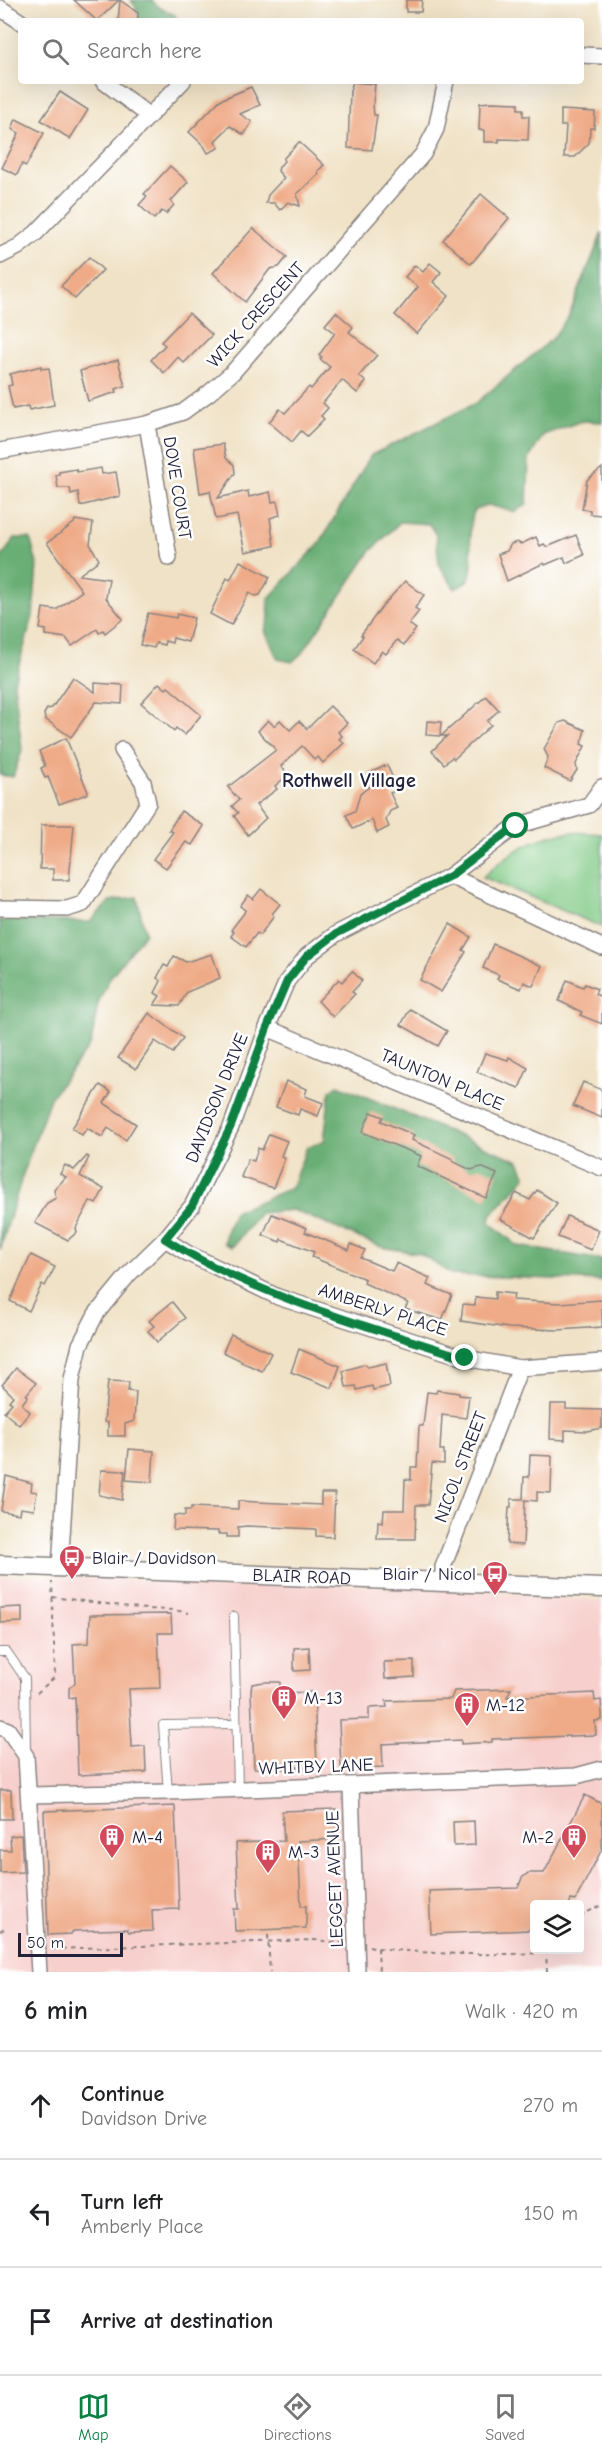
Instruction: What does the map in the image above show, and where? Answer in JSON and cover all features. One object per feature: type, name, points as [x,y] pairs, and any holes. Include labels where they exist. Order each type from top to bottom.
[{"type":"street","points":[[0,8],[18,20]]},
{"type":"street","points":[[584,55],[602,56]]},
{"type":"street","points":[[107,84],[148,115]]},
{"type":"street","points":[[0,256],[18,247],[36,233],[180,84]]},
{"type":"street","name":"WICK CRESCENT","points":[[0,451],[147,424],[183,412],[209,393],[233,372],[412,167],[436,129],[445,84]]},
{"type":"street","name":"DOVE COURT","points":[[147,424],[169,558]]},
{"type":"street","points":[[0,908],[67,909],[83,904],[148,802],[142,782],[122,750]]},
{"type":"street","name":"DAVIDSON DRIVE","points":[[56,1567],[72,1379],[80,1345],[96,1314],[129,1274],[165,1239],[192,1206],[231,1126],[287,981],[307,956],[336,934],[450,876],[516,826],[595,807],[602,787]]},
{"type":"street","points":[[450,876],[602,947]]},
{"type":"street","name":"TAUNTON PLACE","points":[[267,1028],[602,1168]]},
{"type":"street","name":"AMBERLY PLACE","points":[[165,1239],[187,1253],[278,1297],[465,1358],[520,1368],[602,1362]]},
{"type":"street","name":"NICOL STREET","points":[[443,1581],[443,1567],[520,1368]]},
{"type":"street","name":"BLAIR ROAD","points":[[0,1565],[602,1588]]},
{"type":"street","points":[[0,1727],[8,1730],[26,1756],[39,1972]]},
{"type":"street","name":"WHITBY LANE","points":[[30,1795],[351,1786],[576,1776],[602,1769]]},
{"type":"street","name":"LEGGET AVENUE","points":[[351,1786],[357,1972]]},
{"type":"lane","points":[[234,1616],[238,1789]]},
{"type":"lane","points":[[0,1652],[6,1652],[25,1678],[26,1756]]},
{"type":"lane","points":[[168,1792],[163,1725],[237,1724]]},
{"type":"path","points":[[33,1696],[56,1677],[52,1597],[56,1567]]},
{"type":"path","points":[[52,1597],[189,1613]]},
{"type":"path","points":[[584,1914],[602,1905]]},
{"type":"path","points":[[0,1931],[4,1929]]},
{"type":"path","points":[[268,1935],[270,1972]]},
{"type":"path","points":[[38,1950],[314,1940],[415,1952],[482,1955],[530,1952]]},
{"type":"path","points":[[378,1948],[379,1972]]},
{"type":"path","points":[[546,1954],[547,1972]]},
{"type":"shaded area","points":[[0,1576],[424,1587],[602,1601],[602,1972],[0,1972]]},
{"type":"green space","points":[[131,0],[151,0],[176,18],[132,18],[137,9]]},
{"type":"green space","points":[[602,233],[602,422],[582,421],[543,435],[529,459],[527,504],[515,512],[488,505],[475,510],[470,528],[472,567],[467,581],[463,584],[455,589],[439,565],[436,535],[429,524],[400,522],[370,552],[303,652],[292,662],[278,659],[265,631],[269,618],[268,599],[319,544],[371,455],[476,403],[553,338],[569,315]]},
{"type":"green space","points":[[15,538],[30,538],[37,564],[33,616],[14,682],[22,750],[13,777],[0,775],[0,559]]},
{"type":"green space","points":[[571,832],[602,834],[602,927],[483,877],[503,860],[534,841]]},
{"type":"green space","points":[[137,897],[145,933],[109,979],[98,1003],[91,1044],[50,1098],[23,1174],[0,1250],[0,920],[90,922],[110,901]]},
{"type":"green space","points":[[338,1085],[519,1161],[526,1177],[491,1215],[490,1223],[518,1246],[602,1260],[602,1281],[452,1275],[421,1254],[381,1247],[293,1210],[260,1213],[232,1247],[224,1243],[234,1212],[291,1188],[307,1147],[324,1141],[330,1091]]},
{"type":"building","points":[[74,0],[119,0],[100,18],[94,18]]},
{"type":"building","points":[[120,0],[138,13],[138,18],[118,18]]},
{"type":"building","points":[[406,0],[422,0],[421,12],[406,12]]},
{"type":"building","points":[[352,84],[375,84],[373,104],[374,115],[377,115],[372,150],[348,148],[350,91]]},
{"type":"building","points":[[251,87],[260,105],[240,114],[252,122],[244,135],[230,126],[215,141],[219,148],[208,153],[189,132],[220,100]]},
{"type":"building","points":[[60,92],[88,110],[70,139],[41,120]]},
{"type":"building","points":[[480,103],[518,103],[518,109],[523,109],[523,116],[529,116],[528,140],[499,139],[499,142],[484,142],[484,130],[479,130]]},
{"type":"building","points":[[561,110],[595,112],[594,128],[590,128],[589,143],[575,157],[564,157],[566,126],[561,126]]},
{"type":"building","points":[[16,119],[44,133],[26,166],[22,164],[17,175],[2,168],[19,133],[12,129]]},
{"type":"building","points":[[299,142],[324,165],[318,171],[319,174],[297,194],[300,206],[288,202],[280,210],[274,203],[266,203],[268,195],[284,178],[278,171],[283,159]]},
{"type":"building","points":[[170,166],[188,182],[171,201],[174,205],[166,214],[162,211],[154,219],[139,205],[147,196],[144,194]]},
{"type":"building","points":[[481,194],[509,218],[471,264],[443,240]]},
{"type":"building","points":[[253,228],[287,257],[279,267],[270,269],[245,302],[213,273]]},
{"type":"building","points":[[89,257],[103,270],[75,299],[61,286]]},
{"type":"building","points":[[430,263],[441,272],[433,282],[449,296],[417,334],[395,315],[418,287],[405,277],[415,265],[423,272]]},
{"type":"building","points":[[336,312],[353,327],[349,332],[377,355],[359,376],[366,382],[357,393],[342,380],[323,403],[328,408],[321,416],[324,419],[307,436],[301,431],[292,442],[269,422],[280,409],[285,413],[309,387],[311,389],[330,367],[320,359],[322,357],[319,355],[335,333],[325,325]]},
{"type":"building","points":[[189,313],[212,335],[184,363],[178,357],[164,373],[151,360],[165,345],[161,342]]},
{"type":"building","points":[[118,360],[125,386],[116,389],[117,392],[88,401],[80,371]]},
{"type":"building","points":[[41,366],[41,369],[49,368],[54,405],[29,410],[28,406],[13,409],[8,386],[12,385],[10,374]]},
{"type":"building","points":[[223,444],[226,458],[234,465],[235,473],[218,498],[248,491],[249,497],[270,492],[272,502],[277,501],[280,515],[270,518],[274,546],[245,552],[237,515],[216,519],[210,491],[200,493],[194,448]]},
{"type":"building","points":[[101,468],[102,474],[116,472],[120,496],[80,506],[78,492],[71,494],[70,488],[58,488],[56,475],[59,472]]},
{"type":"building","points":[[602,468],[602,515],[590,514],[590,510],[582,509],[587,480]]},
{"type":"building","points":[[75,520],[93,523],[90,544],[99,560],[79,575],[109,579],[106,598],[123,619],[105,633],[103,630],[99,633],[97,629],[72,646],[66,638],[46,635],[46,630],[40,629],[43,608],[56,610],[82,591],[47,543]]},
{"type":"building","points":[[576,535],[584,555],[566,563],[564,557],[545,565],[544,563],[507,581],[498,554],[507,551],[511,544],[517,542],[521,544],[536,537],[540,546],[544,544],[547,547]]},
{"type":"building","points":[[240,561],[270,577],[260,595],[255,596],[249,593],[231,625],[210,614],[227,578],[230,580]]},
{"type":"building","points":[[405,581],[424,595],[415,608],[419,611],[409,624],[416,629],[404,645],[397,640],[386,654],[382,651],[373,663],[354,649],[363,636],[361,635],[381,608]]},
{"type":"building","points":[[148,613],[176,618],[177,614],[194,618],[188,642],[173,638],[172,643],[165,641],[164,645],[156,643],[154,648],[140,645]]},
{"type":"building","points":[[73,677],[95,692],[95,683],[123,685],[122,704],[96,702],[71,737],[45,719],[44,714],[47,709],[52,708]]},
{"type":"building","points":[[159,683],[166,689],[168,687],[201,715],[185,735],[176,728],[174,731],[141,703]]},
{"type":"building","points":[[486,696],[499,710],[487,721],[491,725],[454,759],[452,757],[444,764],[432,751],[447,736],[441,736]]},
{"type":"building","points":[[330,706],[347,723],[338,732],[342,736],[339,739],[344,743],[323,763],[318,757],[315,760],[302,746],[281,766],[288,775],[275,786],[277,789],[256,805],[266,818],[248,835],[234,816],[238,813],[232,806],[239,800],[228,787],[276,750],[258,731],[268,720],[274,726],[280,720],[290,730],[299,721],[307,729]]},
{"type":"building","points":[[427,721],[441,722],[440,736],[426,735]]},
{"type":"building","points":[[565,721],[585,730],[581,744],[585,746],[576,764],[577,770],[570,781],[544,768],[548,757],[544,749],[559,723]]},
{"type":"building","points":[[66,738],[88,792],[59,804],[48,777],[45,778],[41,768],[45,766],[39,751]]},
{"type":"building","points":[[387,765],[398,790],[390,793],[397,808],[390,811],[386,820],[389,827],[377,833],[372,820],[353,829],[346,815],[355,811],[360,794],[374,783],[369,773]]},
{"type":"building","points":[[181,811],[204,826],[192,845],[186,842],[166,868],[153,859],[173,832],[169,830]]},
{"type":"building","points":[[41,825],[74,825],[69,880],[53,880],[53,869],[40,869]]},
{"type":"building","points":[[261,889],[280,904],[260,935],[257,933],[246,947],[231,936],[234,932],[231,930],[244,913],[245,910],[240,906],[248,895],[253,899]]},
{"type":"building","points":[[450,924],[471,937],[463,950],[466,952],[441,992],[420,980]]},
{"type":"building","points":[[493,944],[542,966],[533,986],[524,982],[521,989],[497,979],[499,975],[483,968]]},
{"type":"building","points":[[212,954],[220,978],[187,992],[179,1006],[154,1005],[160,996],[155,993],[161,981],[157,978],[164,965],[168,967],[174,956],[186,962]]},
{"type":"building","points":[[352,971],[362,981],[352,992],[355,994],[333,1017],[318,1001],[339,979],[342,982]]},
{"type":"building","points":[[567,980],[583,987],[585,984],[597,989],[595,994],[602,997],[602,1024],[580,1015],[582,1012],[559,1001]]},
{"type":"building","points":[[410,1009],[447,1031],[438,1046],[401,1025]]},
{"type":"building","points":[[149,1013],[183,1038],[173,1053],[155,1041],[136,1069],[118,1058]]},
{"type":"building","points":[[485,1053],[508,1060],[509,1057],[528,1068],[519,1088],[477,1072]]},
{"type":"building","points":[[286,1081],[307,1089],[305,1096],[323,1103],[318,1116],[300,1109],[298,1115],[276,1107]]},
{"type":"building","points":[[583,1082],[602,1090],[602,1118],[573,1106]]},
{"type":"building","points":[[100,1085],[111,1092],[104,1103],[136,1124],[126,1140],[108,1128],[102,1137],[87,1128],[82,1135],[72,1128]]},
{"type":"building","points":[[371,1112],[383,1117],[381,1121],[414,1135],[412,1140],[453,1159],[452,1161],[471,1170],[481,1167],[497,1174],[486,1198],[417,1166],[421,1156],[362,1132]]},
{"type":"building","points":[[269,1134],[287,1141],[281,1156],[285,1158],[273,1188],[241,1177],[248,1159],[254,1161],[258,1148],[262,1150]]},
{"type":"building","points":[[87,1156],[89,1157],[80,1176],[104,1189],[96,1204],[90,1201],[76,1228],[77,1232],[68,1240],[35,1223],[47,1203],[56,1198],[54,1190],[66,1177],[60,1174],[65,1165],[74,1170]]},
{"type":"building","points":[[537,1190],[557,1203],[534,1238],[500,1219],[516,1193],[530,1200]]},
{"type":"building","points":[[272,1214],[307,1228],[305,1232],[349,1250],[351,1244],[365,1250],[361,1258],[392,1271],[396,1263],[430,1278],[427,1285],[452,1295],[442,1320],[405,1309],[408,1303],[364,1283],[365,1279],[312,1257],[314,1252],[281,1239],[280,1242],[263,1235]]},
{"type":"building","points":[[567,1216],[599,1230],[591,1250],[558,1237]]},
{"type":"building","points":[[31,1255],[55,1267],[45,1286],[42,1284],[29,1311],[10,1301]]},
{"type":"building","points":[[495,1292],[514,1294],[513,1300],[559,1303],[602,1300],[602,1327],[558,1330],[509,1328],[461,1321],[463,1304],[475,1305],[476,1297],[495,1299]]},
{"type":"building","points":[[172,1302],[185,1318],[157,1342],[148,1331],[154,1326],[149,1321]]},
{"type":"building","points":[[231,1334],[271,1353],[262,1371],[223,1352]]},
{"type":"building","points":[[299,1349],[340,1366],[332,1388],[291,1372]]},
{"type":"building","points":[[386,1363],[390,1386],[373,1390],[372,1386],[357,1390],[356,1386],[346,1387],[343,1371],[365,1364],[368,1367]]},
{"type":"building","points":[[16,1368],[36,1383],[22,1404],[30,1412],[19,1425],[4,1412],[12,1403],[9,1401],[13,1396],[2,1385]]},
{"type":"building","points":[[108,1381],[129,1382],[128,1391],[136,1392],[134,1421],[125,1424],[125,1436],[108,1436],[108,1423],[104,1422]]},
{"type":"building","points":[[437,1390],[469,1396],[466,1418],[442,1415],[440,1450],[444,1450],[444,1464],[432,1463],[428,1505],[416,1505],[415,1539],[377,1539],[378,1521],[383,1522],[384,1510],[404,1510],[405,1479],[411,1480],[411,1467],[417,1467],[419,1426],[423,1426],[427,1392],[436,1393]]},
{"type":"building","points":[[551,1404],[566,1404],[566,1409],[602,1410],[602,1428],[587,1431],[565,1430],[565,1440],[550,1439]]},
{"type":"building","points":[[129,1449],[154,1451],[152,1482],[126,1480]]},
{"type":"building","points":[[530,1455],[552,1456],[551,1493],[537,1492],[537,1501],[525,1500],[523,1545],[507,1544],[511,1499],[523,1499],[524,1477],[529,1477]]},
{"type":"building","points":[[101,1470],[125,1471],[122,1500],[99,1495]]},
{"type":"building","points":[[6,1476],[32,1483],[31,1491],[37,1492],[34,1510],[20,1508],[19,1514],[1,1511]]},
{"type":"building","points":[[321,1493],[335,1493],[333,1537],[316,1536],[316,1529],[247,1526],[238,1527],[238,1537],[227,1537],[227,1534],[218,1534],[218,1531],[173,1530],[174,1515],[185,1516],[185,1510],[191,1510],[191,1507],[238,1509],[238,1501],[321,1505]]},
{"type":"building","points":[[22,1607],[22,1622],[0,1623],[0,1608]]},
{"type":"building","points":[[171,1614],[172,1633],[158,1633],[160,1688],[129,1689],[132,1747],[145,1746],[146,1772],[78,1775],[75,1697],[69,1698],[69,1688],[75,1683],[73,1644],[89,1643],[90,1615]]},
{"type":"building","points":[[309,1647],[310,1670],[294,1671],[294,1648]]},
{"type":"building","points":[[414,1661],[414,1677],[385,1679],[384,1662]]},
{"type":"building","name":"M-13","points":[[280,1682],[280,1693],[314,1692],[317,1766],[291,1769],[254,1768],[251,1691],[252,1684]]},
{"type":"building","name":"M-12","points":[[511,1689],[507,1697],[594,1693],[595,1701],[601,1700],[602,1712],[602,1720],[595,1721],[596,1735],[492,1739],[492,1742],[461,1744],[461,1740],[382,1744],[383,1767],[341,1769],[339,1720],[369,1719],[369,1708],[387,1707],[386,1701],[451,1699],[454,1691]]},
{"type":"building","points":[[0,1790],[11,1790],[12,1819],[0,1819]]},
{"type":"building","name":"M-2","points":[[585,1795],[602,1804],[602,1849],[576,1900],[530,1900],[530,1930],[431,1934],[429,1891],[518,1888],[522,1878],[528,1873],[544,1873]]},
{"type":"building","name":"M-4","points":[[175,1806],[179,1909],[152,1910],[153,1931],[129,1932],[127,1929],[73,1931],[71,1934],[48,1935],[44,1811]]},
{"type":"building","name":"M-3","points":[[336,1809],[337,1839],[298,1841],[301,1906],[306,1906],[306,1928],[235,1931],[234,1909],[239,1909],[236,1843],[284,1841],[282,1811]]},
{"type":"building","points":[[474,1821],[475,1845],[454,1846],[453,1822]]},
{"type":"building","points":[[21,1835],[23,1872],[0,1873],[0,1850],[11,1850],[10,1836]]},
{"type":"place","name":"Blair / Davidson","points":[[72,1581]]},
{"type":"place","name":"Blair / Nicol","points":[[495,1597]]},
{"type":"place","name":"M-13","points":[[284,1721]]},
{"type":"place","name":"M-12","points":[[467,1728]]},
{"type":"place","name":"M-4","points":[[112,1860]]},
{"type":"place","name":"M-2","points":[[574,1860]]},
{"type":"place","name":"M-3","points":[[268,1875]]},
{"type":"district","name":"Rothwell Village","points":[[349,780]]},
{"type":"route","points":[[465,1358],[278,1297],[187,1253],[165,1239],[192,1206],[231,1126],[287,981],[307,956],[336,934],[450,876],[516,826]]}]
